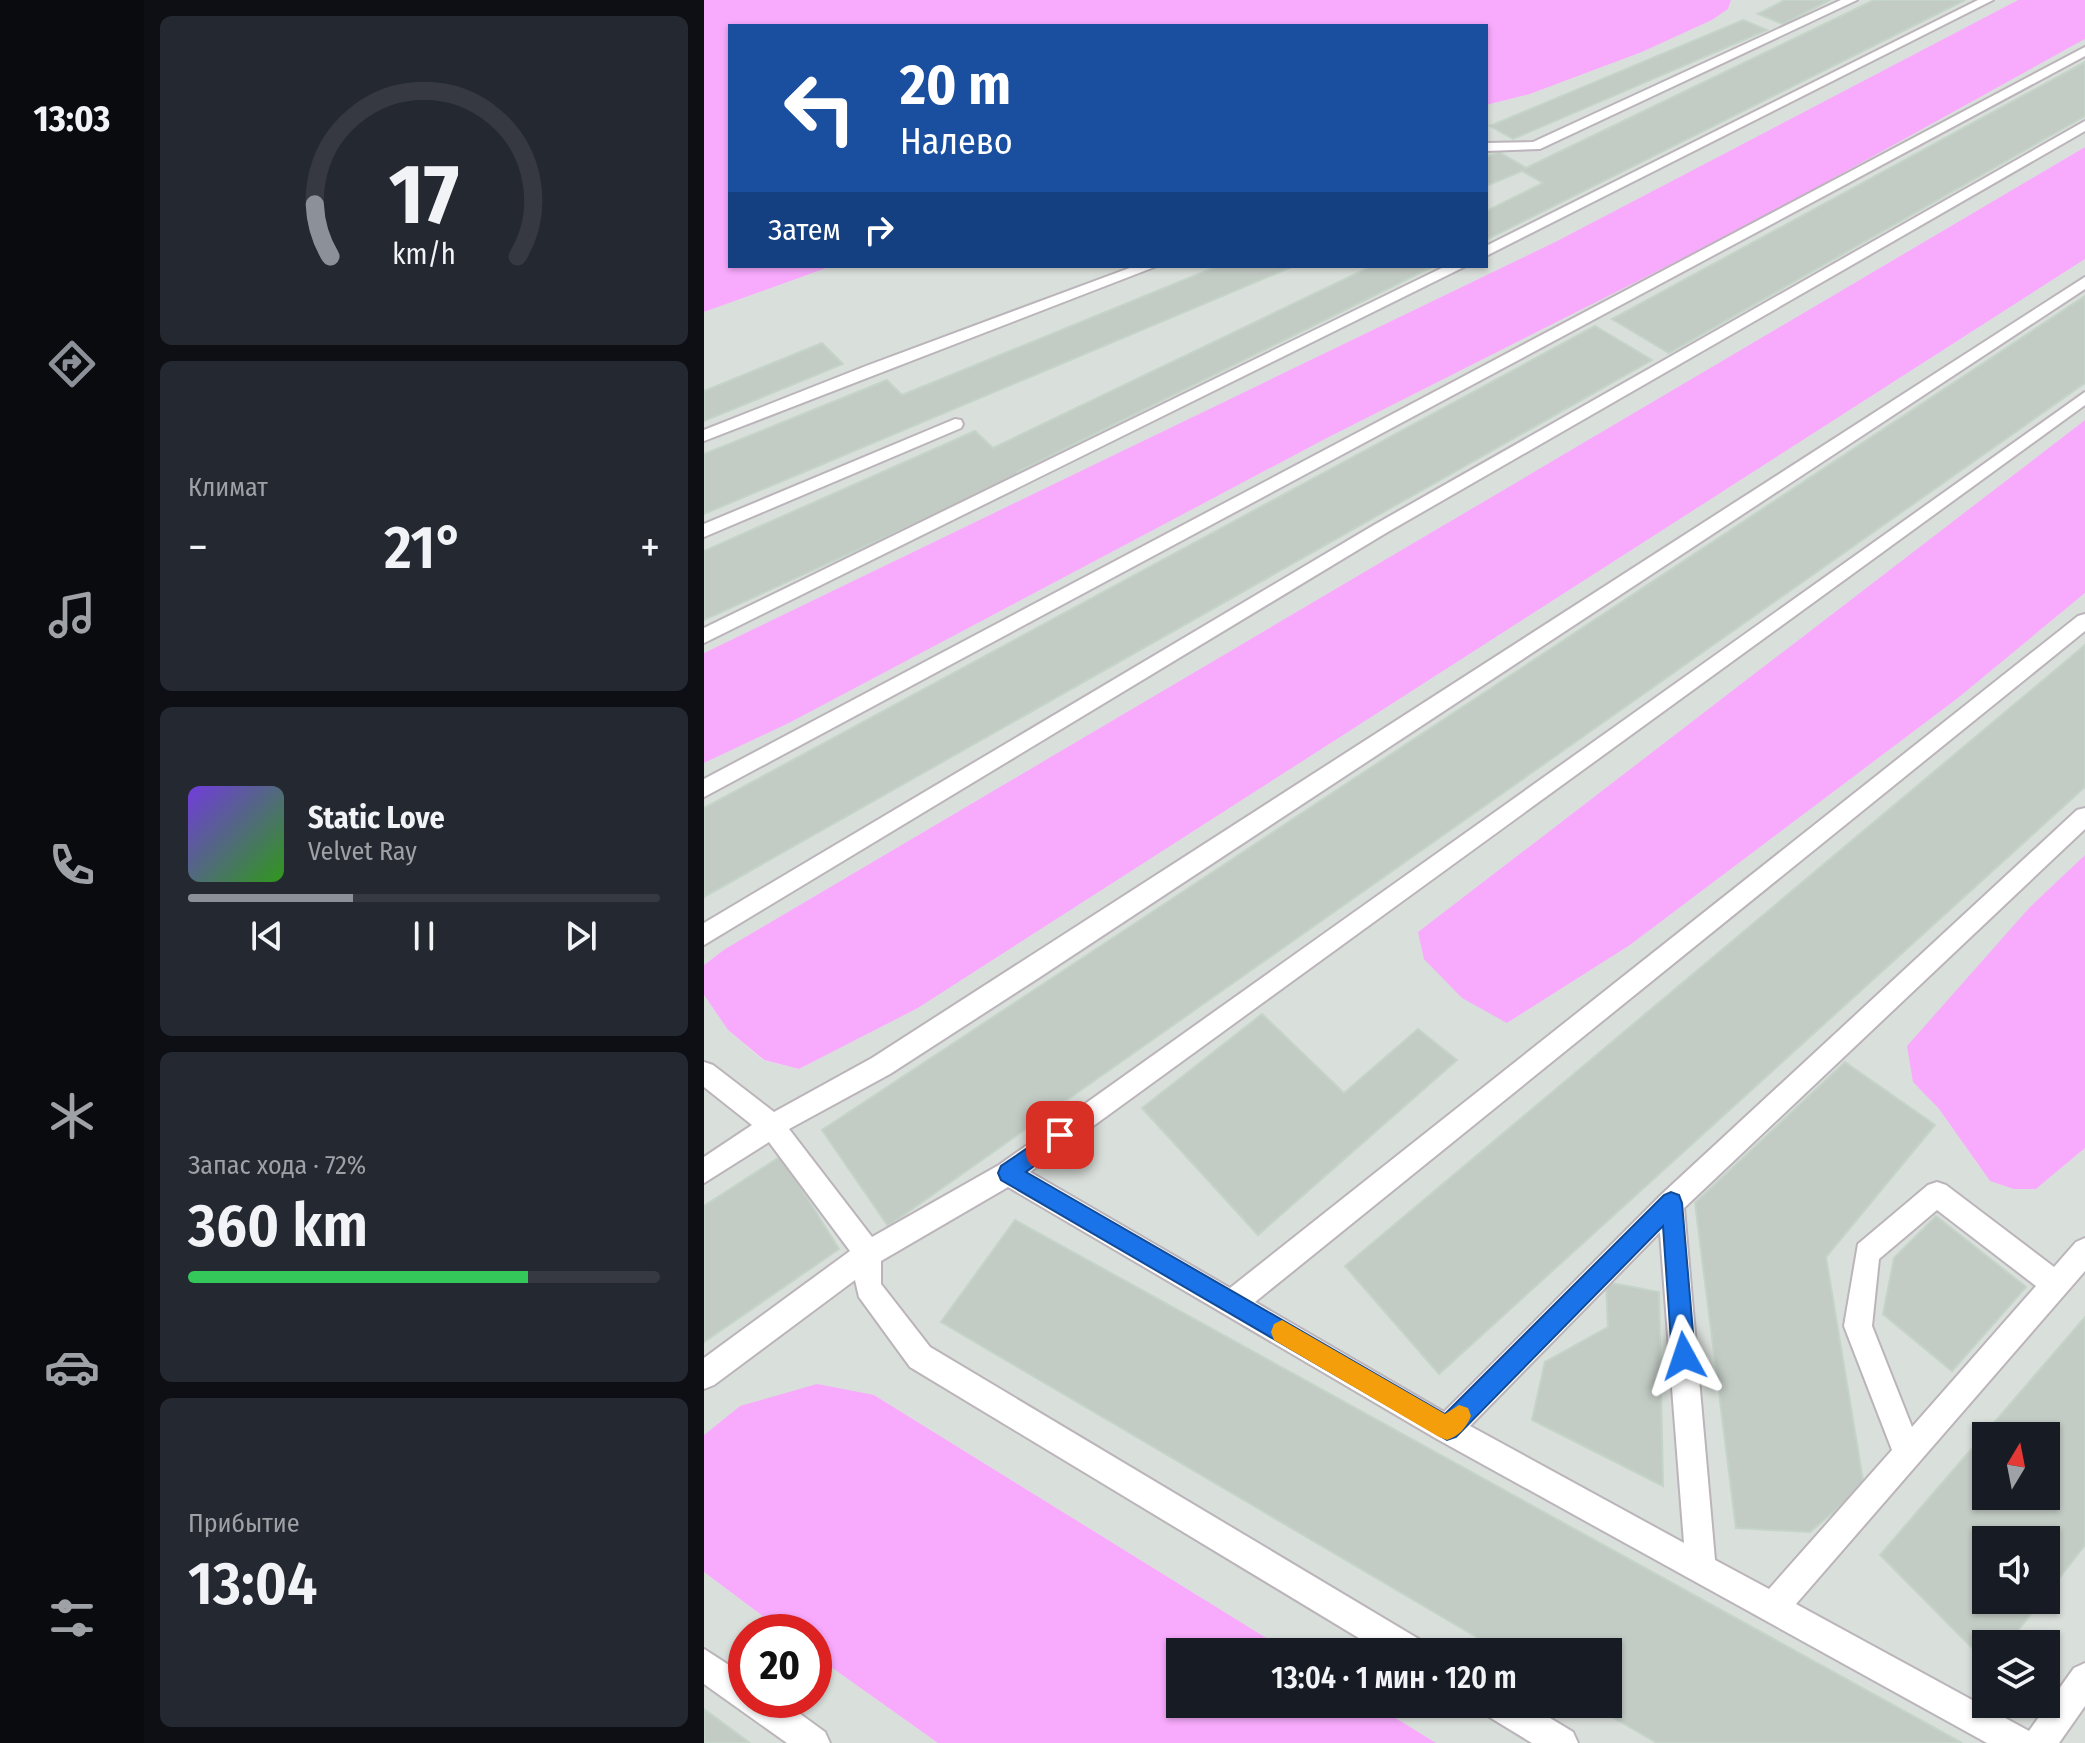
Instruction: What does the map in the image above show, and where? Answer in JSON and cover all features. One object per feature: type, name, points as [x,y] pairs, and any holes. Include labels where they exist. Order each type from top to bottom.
[{"type":"lane","points":[[1488,147],[1535,146],[1851,0]]},
{"type":"lane","points":[[1488,251],[1987,0]]},
{"type":"lane","points":[[704,789],[2085,51]]},
{"type":"lane","points":[[704,935],[1380,529],[2085,125]]},
{"type":"lane","points":[[704,436],[872,369],[1144,268]]},
{"type":"lane","points":[[704,636],[1454,268]]},
{"type":"lane","points":[[704,1171],[772,1126],[881,1066],[1029,972],[2085,282]]},
{"type":"lane","points":[[704,1375],[868,1254],[1008,1173],[2085,397]]},
{"type":"lane","points":[[704,531],[955,424]]},
{"type":"lane","points":[[1233,1303],[2085,621]]},
{"type":"lane","points":[[1447,1429],[1671,1203],[2085,816]]},
{"type":"lane","points":[[704,1073],[772,1126],[868,1254],[868,1288],[920,1357],[1388,1638]]},
{"type":"lane","points":[[1008,1173],[1447,1429],[2019,1743]]},
{"type":"lane","points":[[1908,1453],[1858,1326],[1867,1253],[1937,1194],[2055,1284]]},
{"type":"lane","points":[[1671,1203],[1701,1571]]},
{"type":"lane","points":[[1772,1609],[2085,1251]]},
{"type":"lane","points":[[704,1665],[728,1682]]},
{"type":"lane","points":[[2040,1743],[2085,1679]]},
{"type":"lane","points":[[779,1718],[814,1743]]},
{"type":"lane","points":[[1520,1718],[1562,1743]]},
{"type":"shaded area","points":[[704,0],[1731,0],[1728,9],[1712,20],[1642,52],[1530,94],[1488,104],[1488,24],[728,24],[728,268],[826,268],[704,312]]},
{"type":"shaded area","points":[[1731,0],[2018,0],[1557,241],[704,653],[704,312],[826,268],[1488,268],[1488,104],[1530,94],[1642,52],[1712,20],[1728,9]]},
{"type":"shaded area","points":[[2018,0],[2085,0],[2085,39],[1749,225],[1325,439],[789,723],[704,763],[704,653],[1557,241]]},
{"type":"shaded area","points":[[2085,39],[2085,147],[725,949],[704,965],[704,763],[789,723],[1325,439],[1749,225]]},
{"type":"shaded area","points":[[2085,147],[2085,259],[918,1008],[799,1069],[764,1060],[728,1030],[704,995],[704,965],[725,949]]},
{"type":"shaded area","points":[[2085,259],[2085,420],[1418,932],[1507,1023],[1630,945],[1958,698],[2085,593],[2085,855],[2030,907],[1913,1082],[1939,1109],[1990,1181],[2036,1189],[2085,1148],[2085,1743],[1436,1743],[1396,1718],[1622,1718],[1622,1638],[1266,1638],[874,1395],[740,1406],[704,1435],[704,995],[728,1030],[763,1060],[799,1069],[918,1008]]},
{"type":"shaded area","points":[[2085,420],[2085,593],[1958,698],[1630,945],[1507,1023],[1462,998],[1424,959],[1418,932]]},
{"type":"shaded area","points":[[2085,855],[2085,1148],[2036,1189],[2014,1189],[1990,1181],[1939,1109],[1913,1082],[1907,1046],[2030,907]]},
{"type":"shaded area","points":[[817,1384],[874,1395],[1266,1638],[1166,1638],[1166,1718],[1396,1718],[1436,1743],[938,1743],[832,1668],[832,1614],[760,1614],[704,1572],[704,1435],[740,1406]]},
{"type":"shaded area","points":[[704,1572],[760,1614],[728,1614],[728,1718],[832,1718],[832,1668],[938,1743],[704,1743]]},
{"type":"building","points":[[1785,0],[1830,0],[1783,24],[1758,14]]},
{"type":"building","points":[[1874,0],[1965,0],[1488,239],[1488,210],[1543,183],[1522,171],[1488,185],[1488,156],[1499,152],[1526,168]]},
{"type":"building","points":[[1743,20],[1767,30],[1513,139],[1490,126]]},
{"type":"building","points":[[2085,62],[2085,116],[1669,353],[1612,319]]},
{"type":"building","points":[[1213,268],[1289,268],[704,514],[704,454],[887,380],[902,395]]},
{"type":"building","points":[[1368,268],[1430,268],[1017,472],[1019,476],[704,620],[704,551],[975,431],[993,448]]},
{"type":"building","points":[[2085,296],[2085,383],[888,1226],[822,1130]]},
{"type":"building","points":[[1595,326],[1652,360],[704,897],[704,808]]},
{"type":"building","points":[[822,343],[843,364],[704,421],[704,391]]},
{"type":"building","points":[[2085,645],[2085,787],[1439,1374],[1345,1266]]},
{"type":"building","points":[[1262,1014],[1344,1093],[1418,1029],[1457,1060],[1258,1235],[1142,1108]]},
{"type":"building","points":[[1845,1062],[1935,1125],[1826,1257],[1864,1486],[1810,1532],[1736,1528],[1695,1203]]},
{"type":"building","points":[[781,1156],[839,1249],[704,1342],[704,1206]]},
{"type":"building","points":[[1936,1216],[2026,1287],[1952,1371],[1883,1314],[1894,1258]]},
{"type":"building","points":[[1015,1220],[1962,1743],[1657,1743],[1614,1718],[1622,1718],[1622,1638],[1478,1638],[941,1322]]},
{"type":"building","points":[[1606,1282],[1659,1292],[1663,1486],[1532,1420],[1545,1362],[1608,1327]]},
{"type":"building","points":[[2085,1317],[2085,1545],[2060,1577],[2060,1526],[1972,1526],[1972,1614],[2031,1614],[2018,1630],[1972,1630],[1972,1648],[1880,1555],[1972,1448],[1972,1510],[2060,1510],[2060,1422],[1995,1422]]},
{"type":"building","points":[[704,1709],[750,1743],[704,1743]]},
{"type":"slow traffic","points":[[1282,1332],[1447,1429],[1459,1416]]},
{"type":"route","points":[[1060,1135],[1008,1173],[1447,1429],[1671,1203],[1684,1356]]}]
